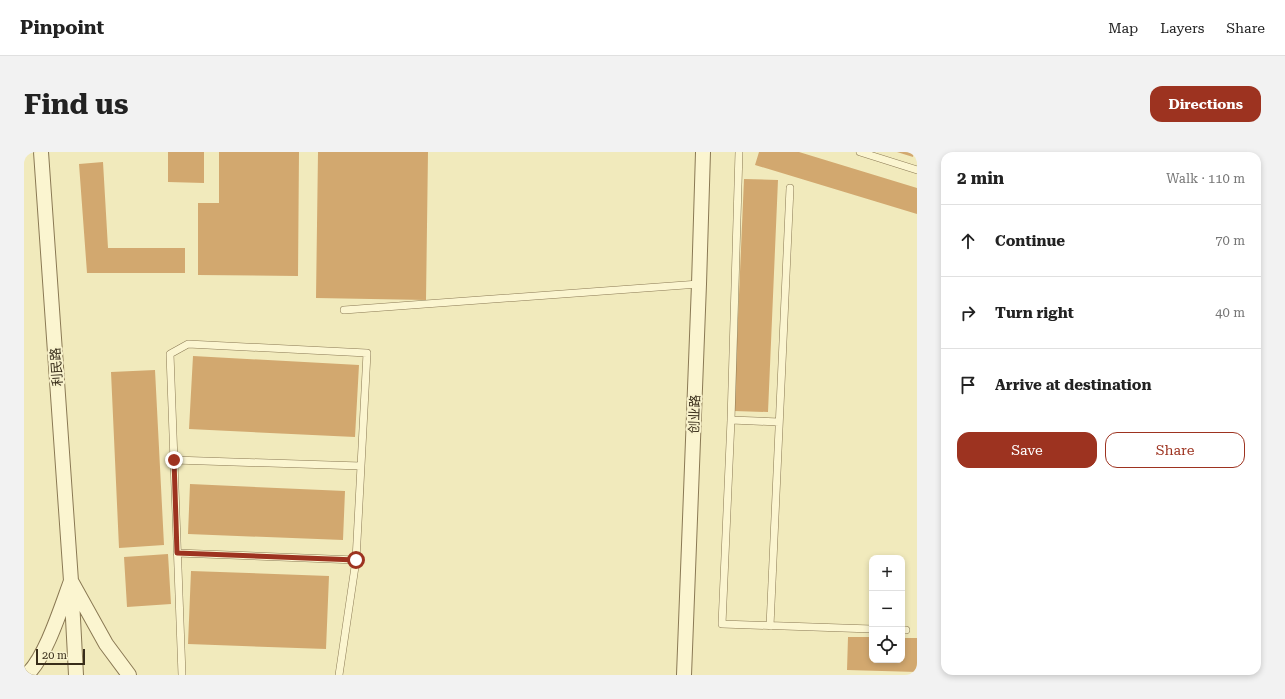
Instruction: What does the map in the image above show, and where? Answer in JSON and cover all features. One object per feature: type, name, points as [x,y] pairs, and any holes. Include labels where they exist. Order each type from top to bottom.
[{"type":"street","name":"利民路","points":[[41,152],[71,581],[76,675]]},
{"type":"street","name":"创业路","points":[[684,675],[699,284],[702,152]]},
{"type":"street","name":"利民路","points":[[26,675],[39,658],[47,643],[71,581]]},
{"type":"street","name":"利民路","points":[[71,581],[106,644],[130,675]]},
{"type":"lane","points":[[739,152],[731,420],[722,624],[869,629]]},
{"type":"lane","points":[[860,152],[917,170]]},
{"type":"lane","points":[[770,626],[790,188]]},
{"type":"lane","points":[[344,310],[699,284]]},
{"type":"lane","points":[[182,675],[170,354],[188,344],[367,353],[356,560],[339,675]]},
{"type":"lane","points":[[731,420],[779,422]]},
{"type":"lane","points":[[174,460],[361,466]]},
{"type":"lane","points":[[177,553],[356,560]]},
{"type":"building","points":[[168,152],[204,152],[204,183],[168,182]]},
{"type":"building","points":[[219,152],[299,152],[298,276],[198,275],[198,203],[219,203]]},
{"type":"building","points":[[318,152],[428,152],[426,300],[316,298]]},
{"type":"building","points":[[759,152],[799,152],[917,188],[917,214],[755,165]]},
{"type":"building","points":[[897,152],[914,152],[913,157]]},
{"type":"building","points":[[103,162],[108,248],[185,248],[185,273],[87,273],[79,164]]},
{"type":"building","points":[[744,179],[778,180],[768,412],[734,411]]},
{"type":"building","points":[[193,356],[359,365],[355,437],[189,429]]},
{"type":"building","points":[[155,370],[164,545],[119,548],[111,372]]},
{"type":"building","points":[[190,484],[345,491],[343,540],[188,534]]},
{"type":"building","points":[[168,554],[171,604],[127,607],[124,557]]},
{"type":"building","points":[[191,571],[329,576],[326,649],[188,644]]},
{"type":"building","points":[[848,637],[869,637],[869,663],[905,663],[905,638],[917,638],[917,672],[847,670]]},
{"type":"route","points":[[174,460],[177,553],[356,560]]}]
